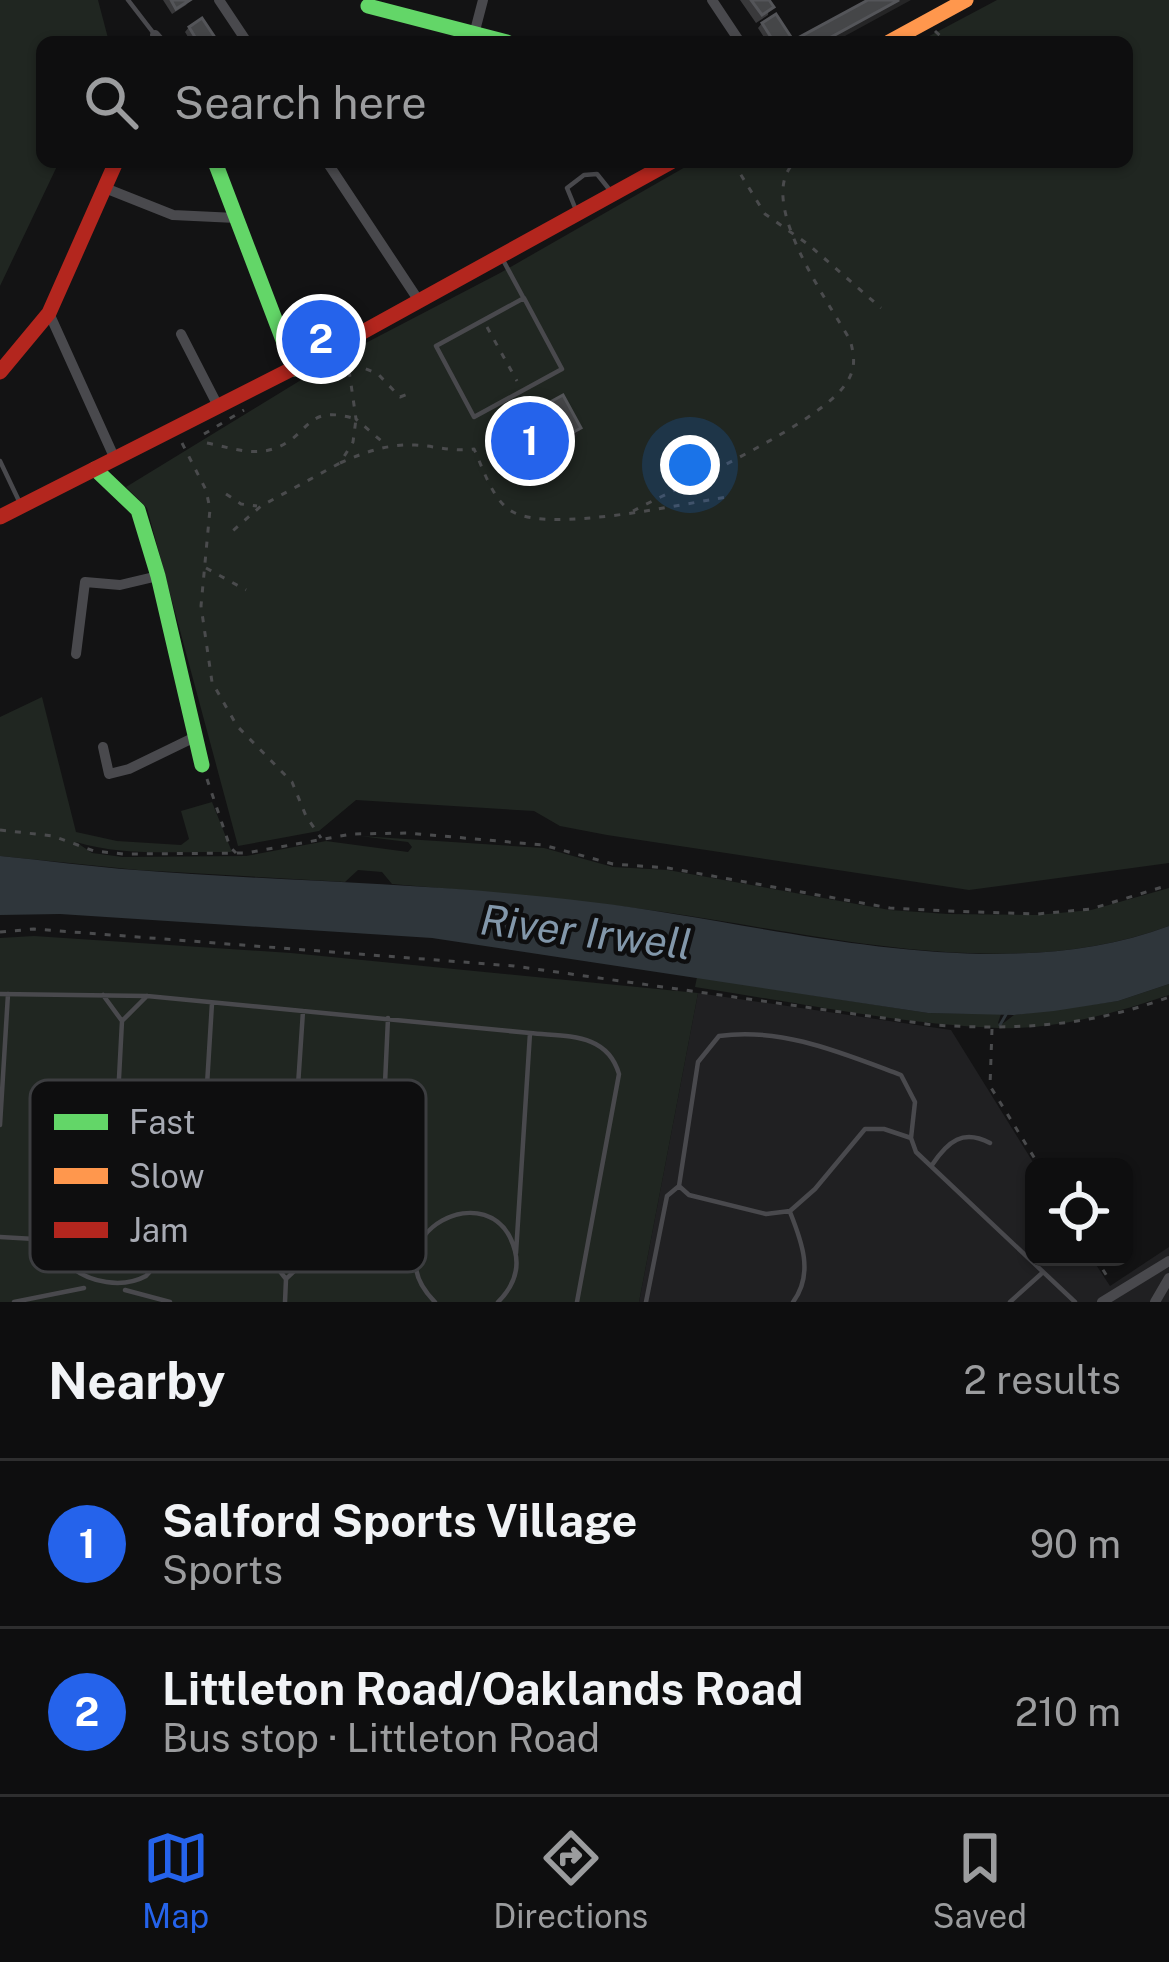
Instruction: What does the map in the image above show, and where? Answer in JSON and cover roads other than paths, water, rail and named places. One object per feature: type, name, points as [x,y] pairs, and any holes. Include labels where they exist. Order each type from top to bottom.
[{"type":"street","points":[[219,0],[244,36]]},
{"type":"street","points":[[474,36],[483,0]]},
{"type":"street","points":[[712,0],[736,36]]},
{"type":"street","points":[[901,36],[966,0]]},
{"type":"street","points":[[368,6],[466,36]]},
{"type":"street","points":[[0,372],[49,314],[113,168]]},
{"type":"street","points":[[217,168],[294,369]]},
{"type":"street","points":[[331,168],[419,301]]},
{"type":"street","points":[[0,517],[294,369],[660,168]]},
{"type":"street","points":[[105,188],[172,215],[236,218]]},
{"type":"street","points":[[49,314],[115,459]]},
{"type":"street","points":[[182,334],[218,406]]},
{"type":"street","points":[[95,469],[138,510],[202,766]]},
{"type":"street","points":[[76,654],[85,582],[120,585],[158,576]]},
{"type":"street","points":[[103,747],[109,774],[195,737]]},
{"type":"street","points":[[1102,1302],[1169,1261]]},
{"type":"street","points":[[1154,1302],[1169,1278]]},
{"type":"lane","points":[[128,0],[156,36]]},
{"type":"lane","points":[[578,213],[567,188],[578,178],[597,174],[612,194]]},
{"type":"lane","points":[[500,255],[524,298],[562,369],[474,417],[436,346],[524,298]]},
{"type":"lane","points":[[0,461],[22,506]]},
{"type":"lane","points":[[0,1125],[4,994],[147,996],[593,1041],[610,1054],[619,1074],[577,1302]]},
{"type":"lane","points":[[102,995],[122,1021],[119,1080]]},
{"type":"lane","points":[[122,1021],[147,996]]},
{"type":"lane","points":[[207,1080],[212,1003]]},
{"type":"lane","points":[[298,1080],[303,1011]]},
{"type":"lane","points":[[385,1080],[388,1018]]},
{"type":"lane","points":[[510,1302],[516,1271],[530,1033]]},
{"type":"lane","points":[[646,1302],[667,1196],[679,1186],[698,1062],[719,1036],[777,1036],[830,1048],[901,1075],[915,1102],[911,1138],[916,1152],[1075,1302]]},
{"type":"lane","points":[[679,1186],[689,1195],[766,1214],[790,1211],[865,1129],[884,1129],[911,1138]]},
{"type":"lane","points":[[931,1166],[943,1148],[960,1137],[974,1136],[990,1143]]},
{"type":"lane","points":[[790,1211],[807,1269],[794,1302]]},
{"type":"lane","points":[[426,1234],[434,1224],[463,1213],[483,1215],[501,1226],[516,1253]]},
{"type":"lane","points":[[0,1237],[30,1239]]},
{"type":"lane","points":[[69,1272],[84,1288]]},
{"type":"lane","points":[[124,1289],[148,1272]]},
{"type":"lane","points":[[280,1272],[286,1279],[285,1302]]},
{"type":"lane","points":[[286,1279],[293,1272]]},
{"type":"lane","points":[[418,1272],[435,1302]]},
{"type":"lane","points":[[1010,1302],[1042,1273]]},
{"type":"lane","points":[[14,1302],[84,1288],[124,1289],[170,1302]]},
{"type":"lane","points":[[498,1302],[510,1288]]},
{"type":"water","name":"River Irwell","points":[[0,856],[136,870],[534,896],[882,947],[957,953],[1030,953],[1101,945],[1169,926],[1169,984],[1118,1001],[1054,1011],[928,1013],[432,938],[60,914],[0,915]]},
{"type":"waterway","points":[[1000,1025],[1008,1011]]},
{"type":"place","name":"Littleton Road/Oaklands Road","points":[[321,339]]},
{"type":"place","name":"Salford Sports Village","points":[[530,441]]}]
